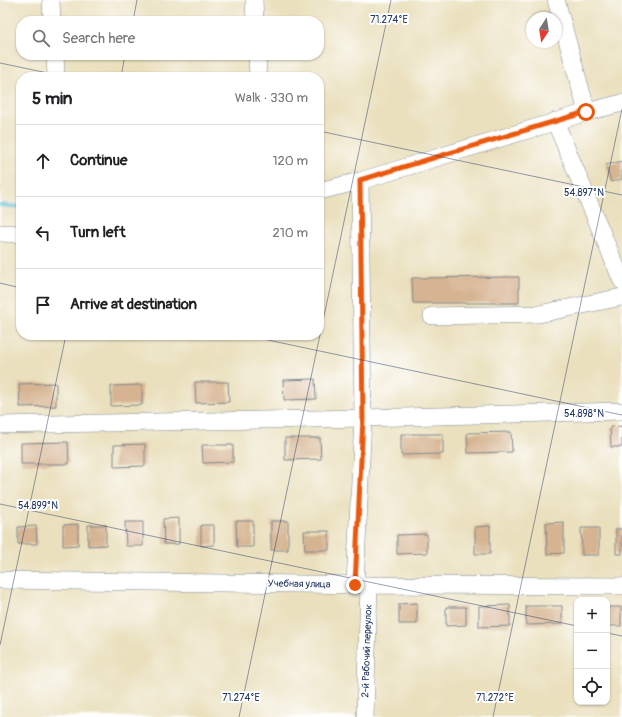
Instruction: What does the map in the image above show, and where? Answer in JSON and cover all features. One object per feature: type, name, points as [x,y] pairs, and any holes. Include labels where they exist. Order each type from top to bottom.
[{"type":"street","points":[[51,0],[52,16]]},
{"type":"street","points":[[254,0],[255,16]]},
{"type":"street","points":[[556,0],[586,112]]},
{"type":"street","points":[[55,60],[56,72]]},
{"type":"street","points":[[257,60],[258,72]]},
{"type":"street","points":[[324,190],[586,112],[622,104]]},
{"type":"street","points":[[555,121],[622,281]]},
{"type":"street","name":"2-й Рабочий переулок","points":[[360,180],[363,418],[362,585],[365,717]]},
{"type":"street","points":[[0,233],[16,234]]},
{"type":"street","points":[[432,316],[539,314],[622,297]]},
{"type":"street","points":[[0,425],[622,411]]},
{"type":"street","name":"Учебная улица","points":[[0,580],[362,585],[622,586]]},
{"type":"building","points":[[622,161],[622,179],[611,182],[606,165]]},
{"type":"building","points":[[519,277],[519,303],[413,303],[412,278]]},
{"type":"building","points":[[315,379],[316,399],[284,400],[283,380]]},
{"type":"building","points":[[195,382],[228,382],[229,402],[196,403]]},
{"type":"building","points":[[56,383],[56,406],[20,407],[19,384]]},
{"type":"building","points":[[142,385],[142,405],[111,406],[111,386]]},
{"type":"building","points":[[622,426],[622,447],[611,447],[610,427]]},
{"type":"building","points":[[511,432],[512,452],[468,453],[467,433]]},
{"type":"building","points":[[401,434],[443,434],[443,454],[401,455]]},
{"type":"building","points":[[285,438],[320,438],[321,459],[285,460]]},
{"type":"building","points":[[68,442],[69,464],[21,464],[21,443]]},
{"type":"building","points":[[145,444],[145,466],[114,467],[114,445]]},
{"type":"building","points":[[202,445],[233,445],[233,462],[203,463]]},
{"type":"building","points":[[179,518],[179,544],[164,544],[163,519]]},
{"type":"building","points":[[236,521],[253,521],[253,547],[237,547]]},
{"type":"building","points":[[271,521],[288,521],[288,550],[271,550]]},
{"type":"building","points":[[125,522],[143,522],[143,546],[126,546]]},
{"type":"building","points":[[564,522],[564,553],[547,554],[546,523]]},
{"type":"building","points":[[78,524],[78,545],[63,546],[63,525]]},
{"type":"building","points":[[88,525],[106,525],[106,545],[88,546]]},
{"type":"building","points":[[201,525],[214,525],[214,545],[201,546]]},
{"type":"building","points":[[36,526],[37,544],[18,544],[18,527]]},
{"type":"building","points":[[490,526],[490,554],[475,554],[475,527]]},
{"type":"building","points":[[581,528],[599,528],[599,555],[582,555]]},
{"type":"building","points":[[616,529],[622,529],[622,554],[616,554]]},
{"type":"building","points":[[304,531],[329,531],[329,550],[305,550]]},
{"type":"building","points":[[427,534],[427,553],[397,554],[397,535]]},
{"type":"building","points":[[417,603],[417,624],[399,624],[399,604]]},
{"type":"building","points":[[510,605],[510,626],[479,627],[479,606]]},
{"type":"building","points":[[526,606],[562,606],[562,624],[526,625]]},
{"type":"building","points":[[446,607],[466,607],[466,625],[446,626]]},
{"type":"building","points":[[610,607],[621,607],[621,626],[610,626]]},
{"type":"waterway","points":[[0,205],[16,207]]},
{"type":"route","points":[[355,585],[363,418],[360,180],[586,112]]}]
